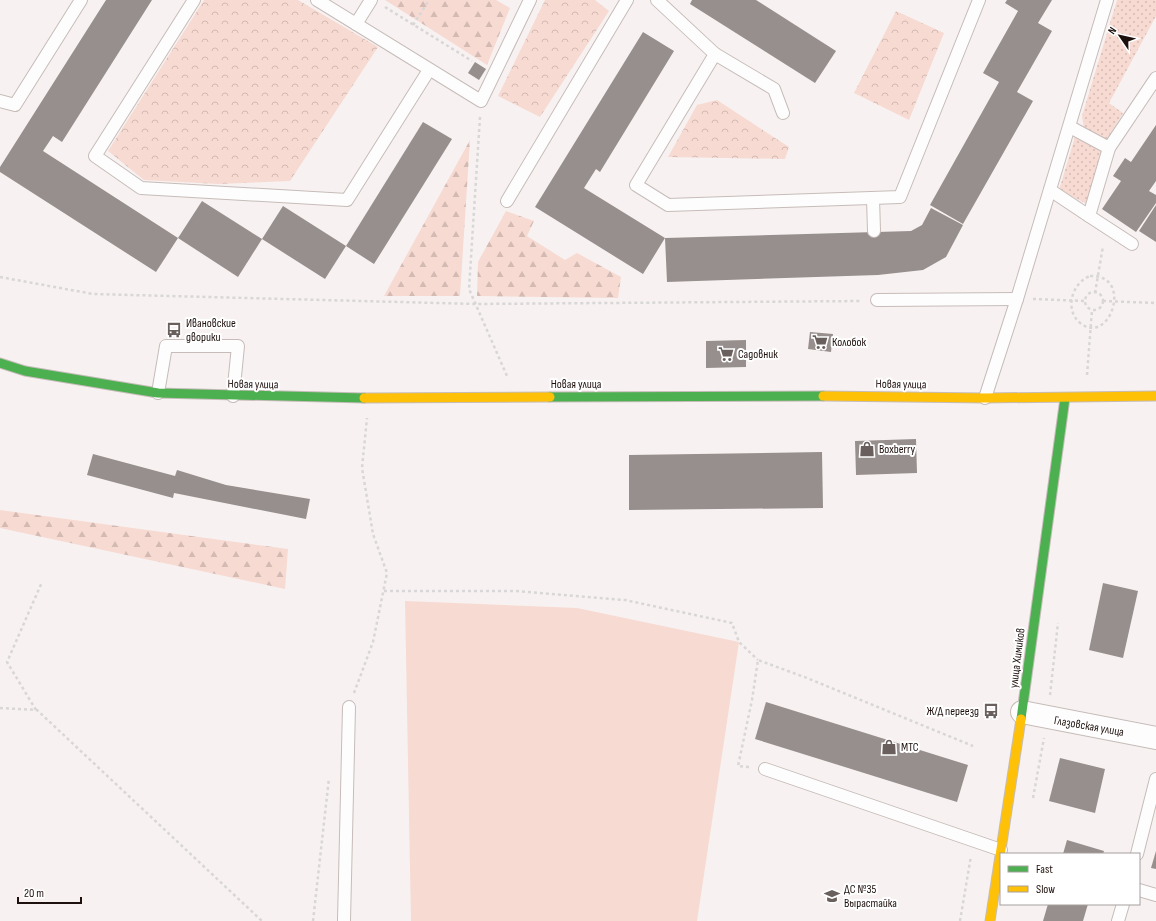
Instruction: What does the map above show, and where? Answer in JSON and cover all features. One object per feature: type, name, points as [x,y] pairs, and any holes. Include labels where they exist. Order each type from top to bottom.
[{"type":"street","name":"Новая улица","points":[[0,362],[25,371],[158,393],[233,396],[369,398],[515,396],[892,396],[1065,398],[1156,396]]},
{"type":"street","name":"улица Химиков","points":[[1001,853],[1022,712],[1065,398]]},
{"type":"street","name":"Глазовская улица","points":[[1022,712],[1156,738]]},
{"type":"street","name":"улица Химиков","points":[[990,921],[1000,856]]},
{"type":"lane","points":[[0,101],[16,105],[81,0]]},
{"type":"lane","points":[[194,0],[95,156],[141,188],[347,200],[429,70]]},
{"type":"lane","points":[[317,0],[481,101],[530,0]]},
{"type":"lane","points":[[507,201],[627,0]]},
{"type":"lane","points":[[657,0],[715,54],[774,89],[783,113]]},
{"type":"lane","points":[[715,54],[636,185],[668,205],[900,197],[979,0]]},
{"type":"lane","points":[[985,398],[1070,127],[1107,0]]},
{"type":"lane","points":[[356,24],[376,2]]},
{"type":"lane","points":[[1090,216],[1109,148],[1156,78]]},
{"type":"lane","points":[[1070,127],[1109,148]]},
{"type":"lane","points":[[1050,190],[1132,244]]},
{"type":"lane","points":[[873,198],[874,231]]},
{"type":"lane","points":[[877,300],[1017,299]]},
{"type":"lane","points":[[158,393],[166,346],[238,346],[233,396]]},
{"type":"lane","points":[[344,921],[348,707]]},
{"type":"lane","points":[[765,769],[1001,850]]},
{"type":"lane","points":[[1137,853],[1156,779]]},
{"type":"lane","points":[[1140,890],[1156,896]]},
{"type":"lane","points":[[1118,921],[1123,905]]},
{"type":"path","points":[[413,25],[429,0]]},
{"type":"path","points":[[376,2],[472,61]]},
{"type":"path","points":[[481,101],[469,289],[515,396]]},
{"type":"path","points":[[1095,292],[1106,227]]},
{"type":"path","points":[[1090,276],[1098,276],[1108,282],[1112,288],[1114,302],[1110,318],[1100,326],[1093,327],[1080,323],[1076,318],[1073,312],[1072,300],[1078,283],[1090,276]]},
{"type":"path","points":[[0,277],[93,294],[476,304],[877,300]]},
{"type":"path","points":[[1095,292],[1100,295],[1103,301],[1100,308],[1092,310],[1087,307],[1085,301],[1089,294],[1095,292]]},
{"type":"path","points":[[1017,299],[1085,301]]},
{"type":"path","points":[[1103,301],[1156,303]]},
{"type":"path","points":[[369,398],[362,468],[373,534],[387,573]]},
{"type":"path","points":[[42,582],[7,662],[37,710],[262,921]]},
{"type":"path","points":[[384,591],[515,592],[625,600],[732,623],[739,642],[758,660],[807,678],[972,746]]},
{"type":"path","points":[[758,660],[752,700],[738,766],[765,769]]},
{"type":"path","points":[[0,708],[37,710]]},
{"type":"path","points":[[1032,801],[1047,718]]},
{"type":"path","points":[[960,921],[974,840]]},
{"type":"green space","points":[[204,0],[298,0],[378,47],[290,181],[218,184],[144,180],[108,151]]},
{"type":"green space","points":[[385,0],[496,0],[510,8],[487,65]]},
{"type":"green space","points":[[545,0],[595,0],[609,11],[540,117],[498,96]]},
{"type":"green space","points":[[1117,0],[1156,0],[1156,16],[1109,103],[1123,113],[1107,139],[1084,129],[1082,116]]},
{"type":"green space","points":[[896,11],[944,33],[909,120],[854,93]]},
{"type":"green space","points":[[717,100],[789,147],[785,159],[668,157],[697,105]]},
{"type":"green space","points":[[1075,137],[1103,150],[1089,205],[1059,190]]},
{"type":"green space","points":[[470,140],[460,296],[384,296]]},
{"type":"green space","points":[[506,211],[534,221],[527,236],[565,260],[577,253],[621,277],[618,298],[477,296],[478,262]]},
{"type":"green space","points":[[0,510],[288,549],[285,589],[0,528]]},
{"type":"green space","points":[[405,601],[577,608],[739,642],[697,921],[411,921]]},
{"type":"building","points":[[106,0],[152,0],[62,142],[53,136],[43,151],[178,238],[156,272],[0,172],[0,167]]},
{"type":"building","points":[[692,0],[756,0],[836,51],[815,83],[690,4]]},
{"type":"building","points":[[1007,0],[1052,0],[1038,23],[1052,31],[1017,92],[1033,101],[963,224],[930,205],[999,82],[983,73],[1018,11],[1005,3]]},
{"type":"building","points":[[643,32],[674,51],[600,172],[596,169],[584,188],[665,238],[643,274],[535,207]]},
{"type":"building","points":[[475,62],[486,69],[479,80],[468,73]]},
{"type":"building","points":[[423,122],[452,139],[374,264],[346,246]]},
{"type":"building","points":[[1156,125],[1156,181],[1149,191],[1156,195],[1156,203],[1136,232],[1102,209],[1121,181],[1113,176],[1125,158],[1131,162]]},
{"type":"building","points":[[202,201],[262,239],[238,277],[178,238]]},
{"type":"building","points":[[1156,205],[1156,242],[1139,231]]},
{"type":"building","points":[[283,206],[346,246],[325,279],[262,239]]},
{"type":"building","points":[[931,208],[963,225],[946,257],[923,270],[878,275],[667,282],[665,238],[911,231],[922,225]]},
{"type":"building","name":"Колобок","points":[[810,332],[833,334],[831,352],[808,349]]},
{"type":"building","name":"Садовник","points":[[746,340],[746,367],[706,368],[706,341]]},
{"type":"building","points":[[916,439],[917,473],[856,475],[855,441]]},
{"type":"building","points":[[822,452],[823,508],[629,510],[629,455]]},
{"type":"building","points":[[93,454],[175,476],[177,470],[226,485],[310,499],[306,519],[174,493],[173,498],[87,475]]},
{"type":"building","points":[[1103,583],[1138,591],[1123,658],[1089,650]]},
{"type":"building","points":[[766,702],[968,765],[957,802],[755,739]]},
{"type":"building","points":[[1060,758],[1105,769],[1095,813],[1049,801]]},
{"type":"building","points":[[1067,840],[1104,851],[1103,853],[1063,853]]},
{"type":"building","points":[[1156,851],[1156,869],[1151,868]]},
{"type":"building","points":[[1048,905],[1088,905],[1083,921],[1043,921]]},
{"type":"traffic: fast","points":[[0,363],[25,371],[158,393],[364,398]]},
{"type":"traffic: fast","points":[[550,397],[823,396]]},
{"type":"traffic: fast","points":[[1021,719],[1065,398]]},
{"type":"traffic: slow","points":[[823,396],[985,398],[1156,396]]},
{"type":"traffic: slow","points":[[364,398],[550,397]]},
{"type":"traffic: slow","points":[[1000,853],[1021,719]]},
{"type":"traffic: slow","points":[[990,921],[1000,856]]},
{"type":"place","name":"Ивановские дворики","points":[[174,330]]},
{"type":"place","name":"Колобок","points":[[820,342]]},
{"type":"place","name":"Садовник","points":[[726,354]]},
{"type":"place","name":"Boxberry","points":[[867,449]]},
{"type":"place","name":"Ж/Д переезд","points":[[991,711]]},
{"type":"place","name":"МТС","points":[[889,747]]},
{"type":"place","name":"ДС №35 Вырастайка","points":[[832,896]]}]
